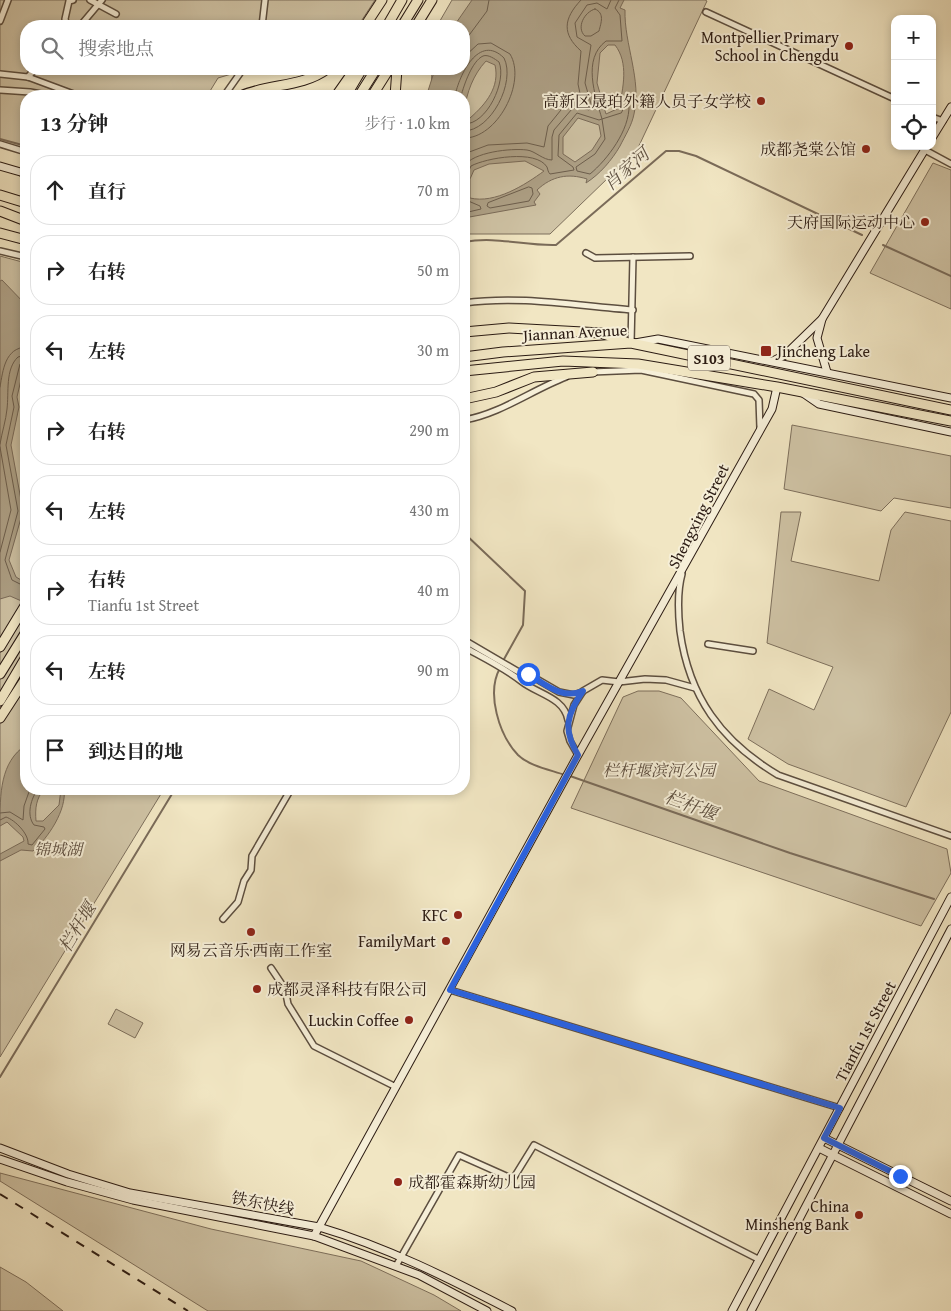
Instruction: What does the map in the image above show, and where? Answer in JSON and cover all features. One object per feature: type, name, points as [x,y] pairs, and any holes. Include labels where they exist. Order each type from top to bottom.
[{"type":"highway","points":[[369,20],[382,0]]},
{"type":"highway","points":[[406,20],[418,0]]},
{"type":"highway","points":[[420,20],[432,0]]},
{"type":"highway","points":[[390,20],[401,2]]},
{"type":"highway","points":[[263,90],[295,84],[319,75]]},
{"type":"highway","points":[[340,90],[351,75]]},
{"type":"highway","points":[[350,90],[358,75]]},
{"type":"highway","points":[[363,90],[372,75]]},
{"type":"highway","points":[[376,90],[385,75]]},
{"type":"highway","points":[[395,90],[397,75]]},
{"type":"highway","points":[[0,194],[20,202]]},
{"type":"highway","points":[[0,213],[20,219]]},
{"type":"highway","points":[[0,233],[20,238]]},
{"type":"highway","points":[[470,331],[509,328],[601,333],[631,343]]},
{"type":"highway","name":"Jiannan Avenue","points":[[470,356],[503,352],[631,343],[951,410]]},
{"type":"highway","name":"Jiannan Avenue","points":[[470,370],[587,360],[638,364],[863,402],[951,421]]},
{"type":"highway","points":[[470,398],[496,392],[534,377],[593,372]]},
{"type":"highway","points":[[0,647],[20,614]]},
{"type":"highway","points":[[0,674],[20,642]]},
{"type":"highway","points":[[0,701],[20,667]]},
{"type":"highway","points":[[0,718],[20,687]]},
{"type":"main road","points":[[936,131],[951,107]]},
{"type":"main road","points":[[772,361],[785,355],[822,319],[925,150]]},
{"type":"main road","points":[[0,166],[20,172]]},
{"type":"main road","points":[[822,319],[817,338],[827,372]]},
{"type":"main road","points":[[631,343],[658,339],[951,398]]},
{"type":"main road","name":"Shengxing Street","points":[[686,561],[772,410],[777,387]]},
{"type":"main road","points":[[802,393],[819,404],[951,432]]},
{"type":"main road","points":[[314,1236],[686,561]]},
{"type":"main road","name":"Tianfu 1st Street","points":[[732,1311],[951,897]]},
{"type":"main road","name":"Tianfu 1st Street","points":[[751,1311],[951,929]]},
{"type":"main road","points":[[824,1138],[951,1201]]},
{"type":"main road","name":"铁东快线","points":[[0,1148],[68,1174],[130,1193],[319,1227],[348,1235],[401,1256],[512,1311]]},
{"type":"main road","points":[[819,1148],[951,1214]]},
{"type":"main road","name":"铁东快线","points":[[0,1159],[67,1182],[133,1200],[314,1236],[419,1275],[487,1311]]},
{"type":"street","points":[[0,21],[8,0]]},
{"type":"street","points":[[65,20],[69,1],[73,0]]},
{"type":"street","points":[[90,0],[101,2],[116,14]]},
{"type":"street","points":[[263,20],[265,0]]},
{"type":"street","points":[[85,20],[101,2]]},
{"type":"street","points":[[706,12],[891,97]]},
{"type":"street","points":[[0,74],[28,78],[62,90]]},
{"type":"street","points":[[228,90],[239,75]]},
{"type":"street","points":[[0,90],[20,91]]},
{"type":"street","points":[[936,118],[942,121]]},
{"type":"street","points":[[0,144],[20,150]]},
{"type":"street","points":[[929,150],[951,164]]},
{"type":"street","points":[[0,251],[20,256]]},
{"type":"street","points":[[586,253],[595,258],[690,256]]},
{"type":"street","points":[[631,343],[633,257]]},
{"type":"street","points":[[470,302],[485,300],[563,303],[633,310]]},
{"type":"street","points":[[470,419],[481,418],[547,384],[569,376],[593,372],[641,370],[747,392],[760,400],[760,429]]},
{"type":"street","name":"Shengxing Street","points":[[686,561],[679,588],[679,621],[689,672],[695,688],[710,715],[752,760],[778,775],[951,836]]},
{"type":"street","points":[[470,644],[512,670],[559,692],[574,695],[602,680],[619,682],[656,679],[695,688]]},
{"type":"street","points":[[708,644],[753,651]]},
{"type":"street","points":[[470,649],[485,655]]},
{"type":"street","points":[[512,670],[521,681],[558,702],[566,712],[570,741],[578,755]]},
{"type":"street","points":[[568,720],[574,705],[583,691]]},
{"type":"street","points":[[223,919],[238,902],[244,881],[251,870],[252,856],[288,795]]},
{"type":"street","points":[[272,968],[284,989],[288,1004],[314,1046],[396,1087]]},
{"type":"street","points":[[450,990],[840,1108]]},
{"type":"street","points":[[396,1266],[459,1155],[513,1179],[534,1145],[758,1259]]},
{"type":"green space","points":[[0,0],[375,0],[362,20],[20,20],[20,75],[228,75],[218,78],[211,90],[20,90],[20,149],[0,143]]},
{"type":"green space","points":[[452,0],[707,1],[637,150],[550,234],[470,234],[470,90],[431,90],[432,75],[470,75],[470,20],[440,20]]},
{"type":"green space","name":"天府国际运动中心","points":[[933,163],[951,170],[951,309],[870,273]]},
{"type":"green space","name":"锦城湖","points":[[0,256],[20,261],[20,795],[160,795],[0,1057]]},
{"type":"green space","points":[[792,425],[951,456],[951,508],[894,498],[881,511],[784,489]]},
{"type":"green space","points":[[781,512],[801,512],[791,561],[879,581],[891,530],[905,512],[951,521],[951,712],[906,807],[788,764],[748,739],[769,689],[814,710],[833,667],[767,643]]},
{"type":"green space","name":"栏杆堰滨河公园","points":[[638,691],[659,691],[681,698],[759,781],[947,849],[951,873],[921,926],[571,808],[623,697]]},
{"type":"green space","points":[[116,1009],[143,1023],[135,1038],[108,1024]]},
{"type":"green space","points":[[0,1173],[211,1229],[361,1261],[434,1295],[461,1311],[208,1311],[0,1181]]},
{"type":"green space","points":[[0,1267],[26,1282],[63,1311],[0,1311]]},
{"type":"water","points":[[472,0],[624,0],[620,8],[625,10],[625,23],[636,88],[633,118],[617,151],[601,171],[586,183],[587,179],[580,177],[560,177],[548,182],[537,190],[540,194],[534,202],[536,205],[470,217],[470,198],[480,199],[499,196],[528,182],[544,171],[525,161],[489,164],[474,170],[470,179],[470,118],[486,101],[494,88],[495,65],[486,61],[469,90],[428,90],[433,75],[470,75],[470,20],[458,20]],"holes":[[[608,45],[615,45],[622,60],[624,76],[622,92],[619,108],[606,114],[597,83],[600,53]],[[578,118],[599,125],[601,136],[592,150],[575,162],[563,154],[563,137]]]},
{"type":"water","points":[[2,280],[20,299],[20,384],[17,397],[19,407],[11,445],[20,494],[20,522],[9,560],[16,577],[20,579],[20,600],[10,596],[0,599],[0,281]]},
{"type":"water","name":"锦城湖","points":[[20,750],[20,795],[40,795],[36,821],[43,821],[59,805],[60,795],[64,795],[63,806],[45,839],[33,851],[21,850],[0,861],[0,854],[24,841],[23,837],[7,822],[0,826],[3,780],[11,760]]},
{"type":"waterway","name":"肖家河","points":[[0,139],[20,144]]},
{"type":"waterway","name":"肖家河","points":[[470,241],[488,240],[556,245],[666,151],[679,151],[696,156],[862,235]]},
{"type":"waterway","name":"肖家河","points":[[883,245],[951,276]]},
{"type":"waterway","name":"栏杆堰","points":[[470,539],[525,591],[523,625],[503,661]]},
{"type":"waterway","name":"栏杆堰","points":[[500,668],[494,689],[495,701],[500,725],[511,747],[528,762],[565,775]]},
{"type":"waterway","name":"栏杆堰","points":[[570,776],[790,853],[934,899]]},
{"type":"waterway","name":"栏杆堰","points":[[0,1077],[171,795]]},
{"type":"railway","points":[[0,1194],[188,1311]]},
{"type":"place","name":"Montpellier Primary School in Chengdu","points":[[849,46]]},
{"type":"place","name":"高新区晟珀外籍人员子女学校","points":[[761,101]]},
{"type":"place","name":"成都尧棠公馆","points":[[866,149]]},
{"type":"place","name":"天府国际运动中心","points":[[925,222]]},
{"type":"place","name":"Jincheng Lake","points":[[766,351]]},
{"type":"place","name":"KFC","points":[[458,915]]},
{"type":"place","name":"网易云音乐·西南工作室","points":[[251,932]]},
{"type":"place","name":"FamilyMart","points":[[446,941]]},
{"type":"place","name":"成都灵泽科技有限公司","points":[[257,989]]},
{"type":"place","name":"Luckin Coffee","points":[[409,1020]]},
{"type":"place","name":"成都霍森斯幼儿园","points":[[398,1182]]},
{"type":"place","name":"China Minsheng Bank","points":[[859,1215]]},
{"type":"route","points":[[528,674],[567,695],[574,695],[583,691],[574,705],[568,720],[567,731],[578,755],[450,990],[840,1108],[824,1138],[900,1176]]}]
